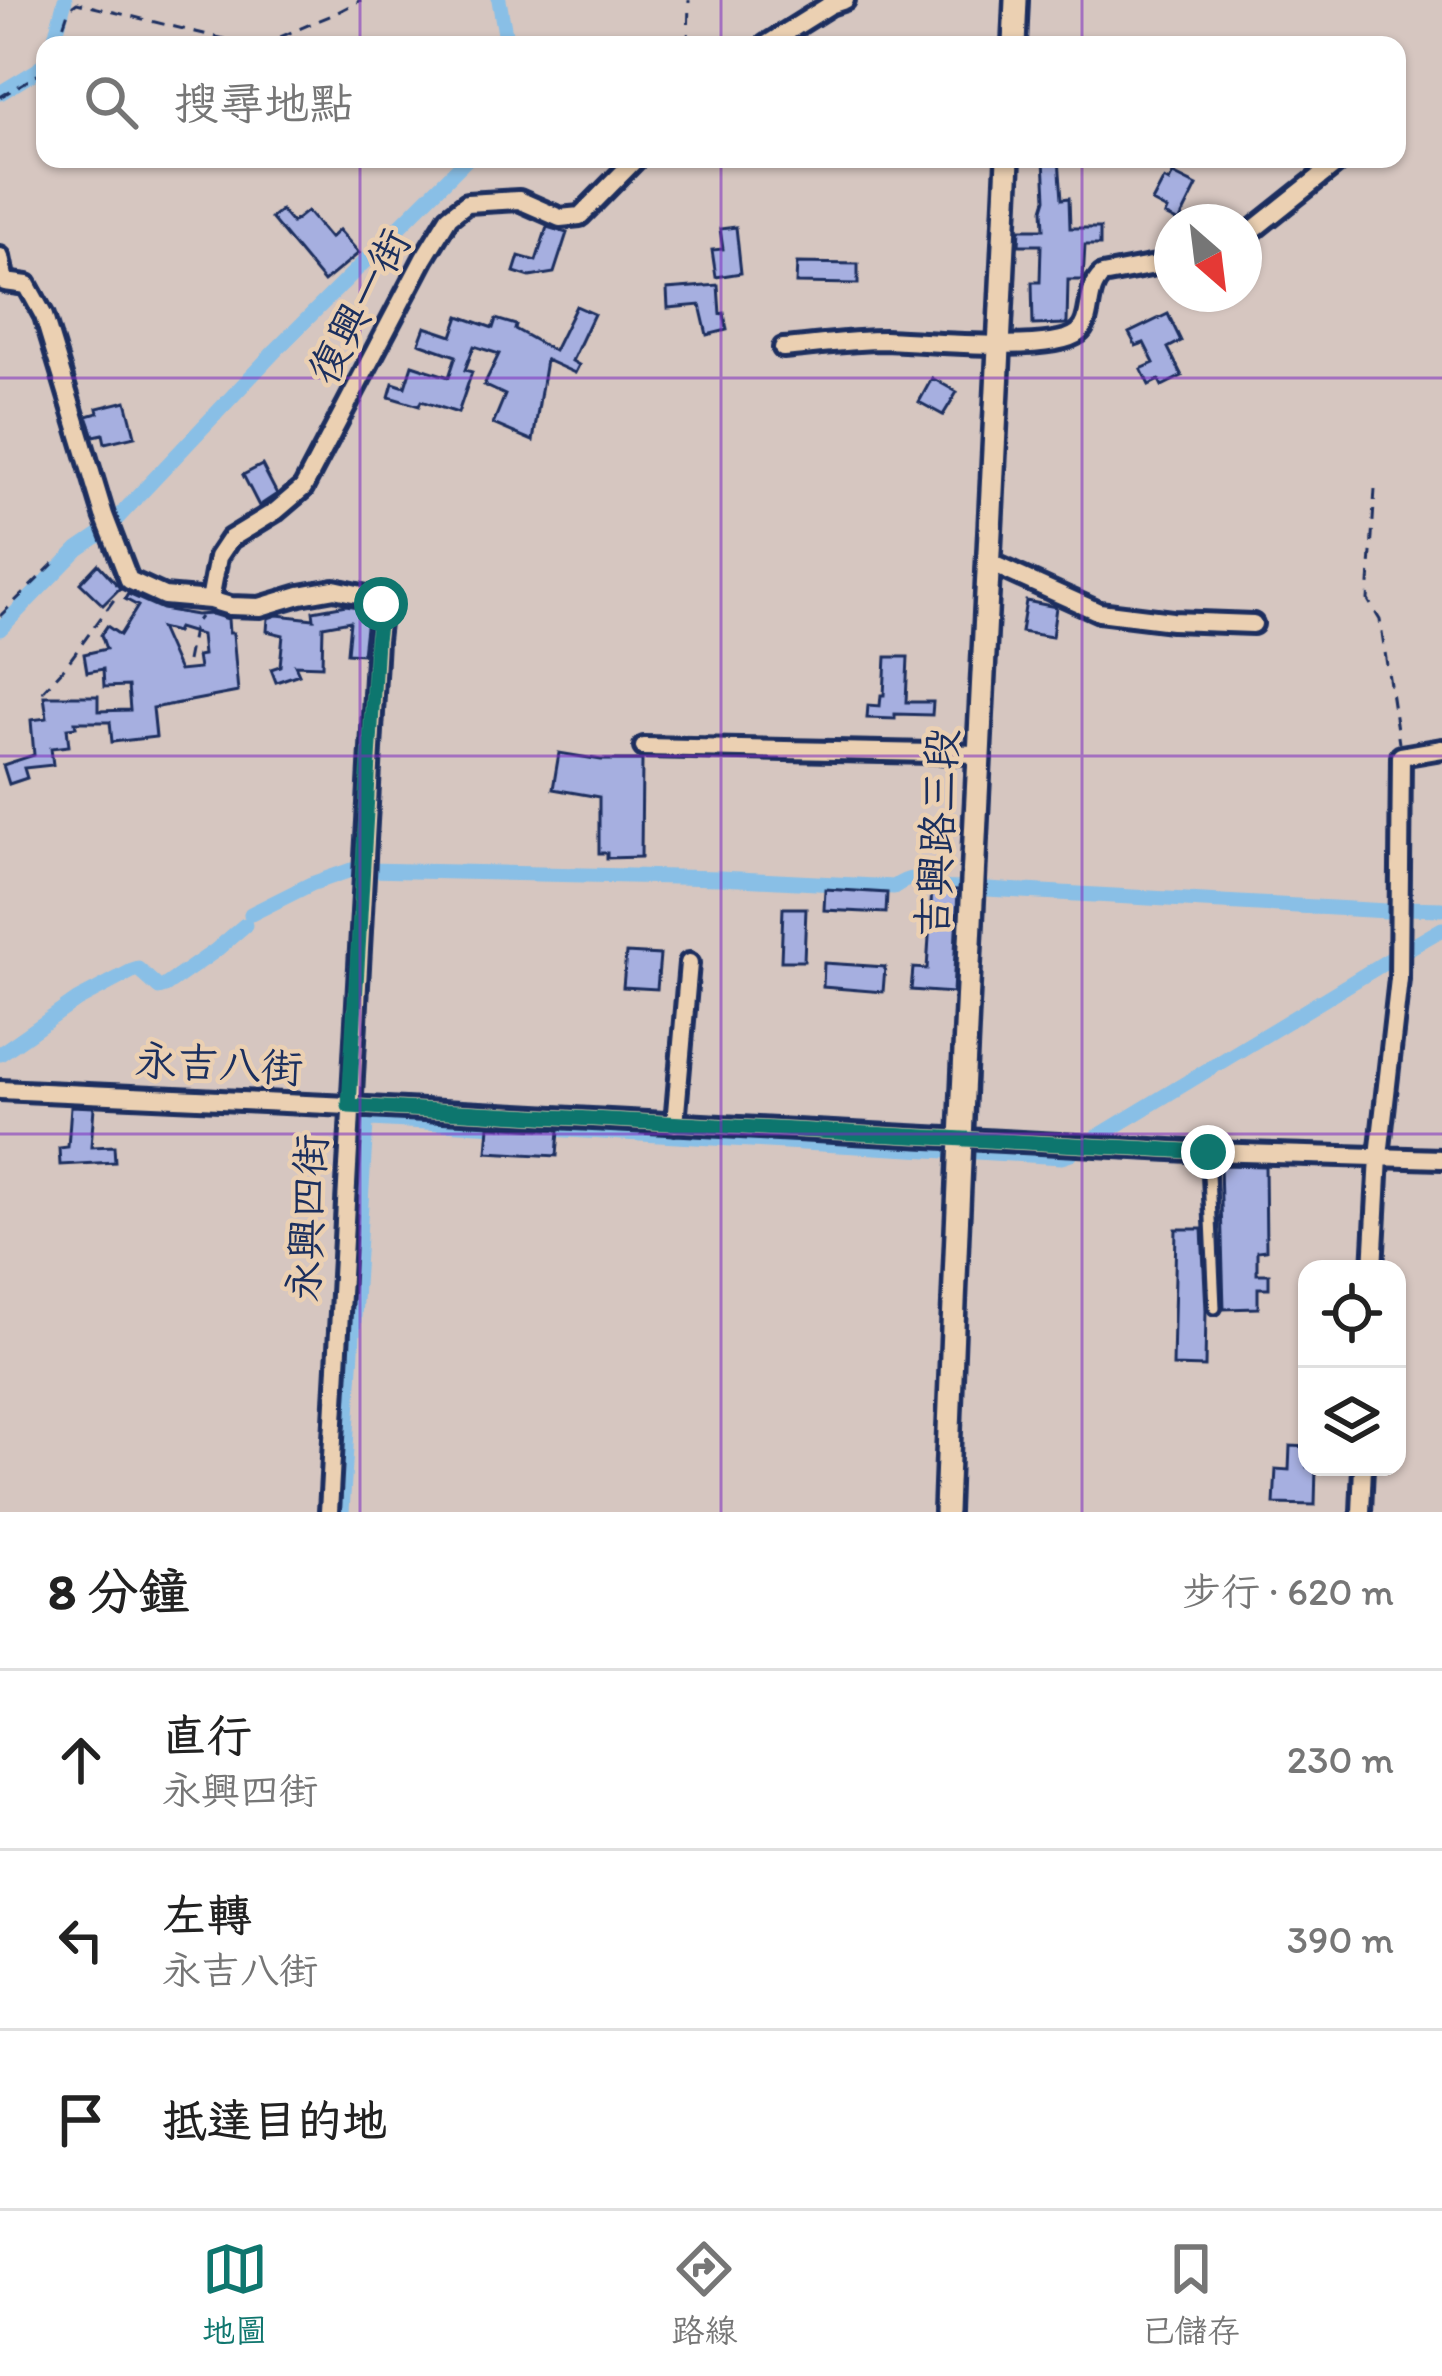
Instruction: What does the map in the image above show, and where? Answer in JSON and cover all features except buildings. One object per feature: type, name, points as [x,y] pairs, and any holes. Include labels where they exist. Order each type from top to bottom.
[{"type":"street","points":[[780,36],[845,0]]},
{"type":"street","points":[[1014,36],[1016,0]]},
{"type":"street","name":"復興一街","points":[[210,600],[218,557],[230,539],[276,512],[303,488],[448,217],[466,203],[519,200],[560,218],[580,216],[628,168]]},
{"type":"street","name":"吉興路三段","points":[[946,1512],[959,1140],[1008,168]]},
{"type":"street","points":[[1262,223],[1331,168]]},
{"type":"street","points":[[0,257],[5,282],[26,285],[44,316],[128,580],[164,596],[210,600]]},
{"type":"street","points":[[783,348],[880,340],[999,346],[1063,339],[1078,334],[1092,289],[1102,275],[1154,265]]},
{"type":"street","points":[[988,562],[1099,612],[1253,624]]},
{"type":"street","name":"永興四街","points":[[210,600],[260,608],[334,589],[376,598],[381,604],[328,1512]]},
{"type":"street","points":[[644,747],[981,754]]},
{"type":"street","points":[[1373,1260],[1378,1156],[1400,979],[1401,756],[1442,749]]},
{"type":"street","points":[[675,1124],[689,963]]},
{"type":"street","name":"永吉八街","points":[[0,1090],[1442,1160]]},
{"type":"street","points":[[1361,1512],[1363,1476]]},
{"type":"lane","points":[[1208,1152],[1215,1308]]},
{"type":"path","points":[[282,36],[361,0]]},
{"type":"path","points":[[688,36],[689,0]]},
{"type":"path","points":[[60,36],[68,9],[77,3],[212,36]]},
{"type":"path","points":[[0,97],[36,76]]},
{"type":"path","points":[[1375,490],[1368,600],[1380,620],[1401,756]]},
{"type":"path","points":[[0,616],[58,559]]},
{"type":"path","points":[[42,692],[128,580]]},
{"type":"path","points":[[187,661],[194,625],[210,600]]},
{"type":"waterway","points":[[55,36],[65,0]]},
{"type":"waterway","points":[[499,0],[505,36]]},
{"type":"waterway","points":[[0,93],[36,71]]},
{"type":"waterway","points":[[109,527],[276,350],[458,168]]},
{"type":"waterway","points":[[0,629],[78,549],[106,530]]},
{"type":"waterway","points":[[251,914],[351,870]]},
{"type":"waterway","points":[[368,870],[894,887],[912,879],[930,888],[962,889]]},
{"type":"waterway","points":[[987,889],[1387,911]]},
{"type":"waterway","points":[[1406,908],[1442,909]]},
{"type":"waterway","points":[[0,1054],[77,1000],[132,971],[138,969],[159,988],[165,986],[245,925]]},
{"type":"waterway","points":[[1406,950],[1442,929]]},
{"type":"waterway","points":[[1092,1140],[1389,960]]},
{"type":"waterway","points":[[342,1512],[366,1123],[371,1119],[947,1151]]},
{"type":"waterway","points":[[976,1152],[1071,1154]]},
{"type":"route","points":[[381,604],[349,1106],[1208,1152]]}]
